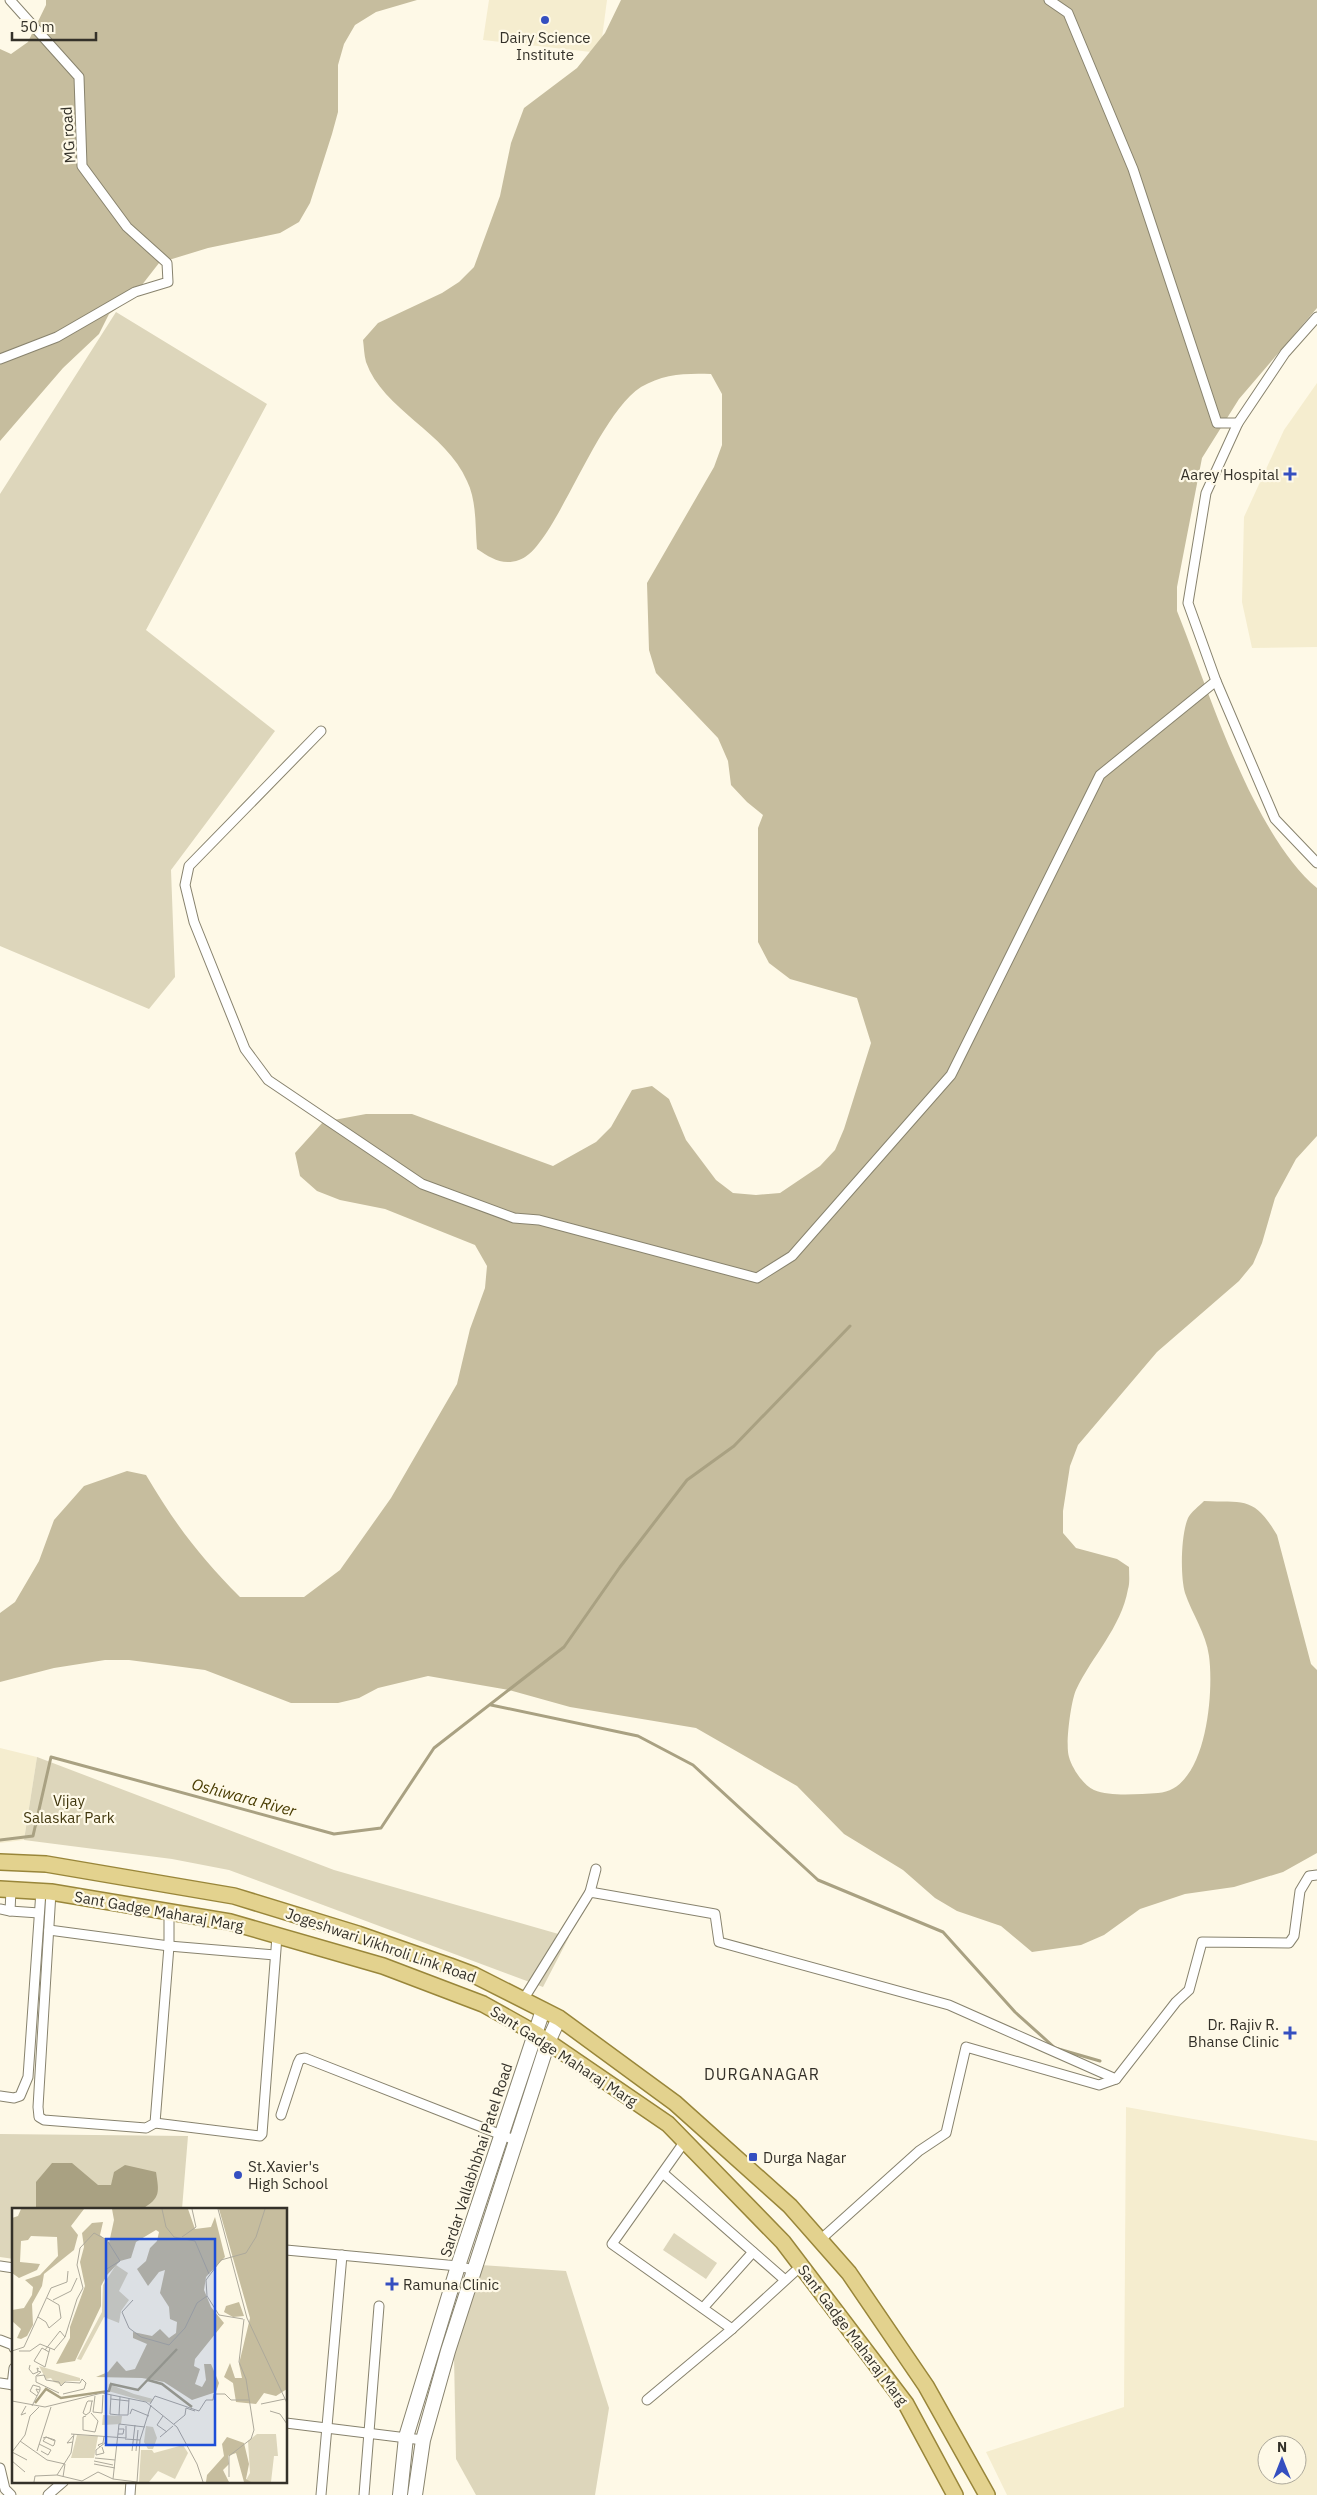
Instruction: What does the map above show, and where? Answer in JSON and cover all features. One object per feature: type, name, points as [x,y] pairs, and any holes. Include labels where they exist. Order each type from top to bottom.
[{"type":"main road","name":"Jogeshwari Vikhroli Link Road","points":[[0,1862],[46,1864],[234,1896],[358,1934],[474,1975],[559,2018],[675,2103],[790,2206],[849,2274],[926,2386],[987,2495]]},
{"type":"main road","name":"Sant Gadge Maharaj Marg","points":[[5,1890],[46,1891],[230,1922],[383,1966],[483,2004],[535,2033],[668,2124],[783,2242],[906,2404],[955,2495]]},
{"type":"main road","name":"Sardar Vallabhbhai Patel Road","points":[[400,2495],[406,2437],[458,2266],[543,2010]]},
{"type":"main road","points":[[415,2495],[423,2440],[448,2351],[548,2042],[559,2018]]},
{"type":"street","name":"MG road","points":[[0,358],[57,338],[135,292],[168,282],[167,263],[127,226],[82,166],[79,77],[10,0]]},
{"type":"street","points":[[1049,0],[1068,13],[1133,169],[1217,423],[1238,423]]},
{"type":"street","points":[[1317,317],[1285,353],[1238,423],[1206,493],[1188,603],[1216,681],[1275,819],[1317,863]]},
{"type":"street","points":[[321,731],[189,866],[185,885],[194,922],[227,1009],[245,1049],[268,1080],[422,1184],[514,1218],[539,1220],[757,1278],[792,1256],[950,1075],[1100,775],[1216,681]]},
{"type":"street","points":[[523,2000],[590,1892],[596,1869]]},
{"type":"street","points":[[820,2240],[919,2151],[946,2133],[966,2047],[1099,2085],[1116,2079],[1176,2002],[1189,1990],[1202,1942],[1289,1943],[1294,1936],[1300,1891],[1309,1876],[1317,1875]]},
{"type":"street","points":[[5,1890],[10,1911]]},
{"type":"street","points":[[0,2096],[14,2098],[20,2096],[28,2077],[40,1913],[46,1891]]},
{"type":"street","points":[[46,1891],[50,1930],[38,2107],[40,2117],[44,2120],[146,2128],[155,2123],[260,2136],[262,2134],[277,1936]]},
{"type":"street","points":[[590,1892],[715,1914],[719,1942],[949,2006],[1116,2079]]},
{"type":"street","points":[[0,1909],[40,1913]]},
{"type":"street","points":[[155,2123],[169,1946],[169,1912]]},
{"type":"street","points":[[50,1930],[169,1946],[275,1956]]},
{"type":"street","points":[[281,2115],[298,2063],[300,2059],[305,2058],[517,2141]]},
{"type":"street","points":[[685,2142],[664,2174],[612,2244],[732,2329]]},
{"type":"street","points":[[664,2174],[785,2280]]},
{"type":"street","points":[[288,2250],[458,2266],[474,2270]]},
{"type":"street","points":[[703,2308],[753,2252]]},
{"type":"street","points":[[321,2495],[342,2255]]},
{"type":"street","points":[[646,2400],[732,2329],[801,2266]]},
{"type":"street","points":[[364,2495],[379,2306]]},
{"type":"street","points":[[0,2340],[12,2345]]},
{"type":"street","points":[[288,2423],[423,2440]]},
{"type":"street","points":[[0,2468],[5,2489],[11,2495]]},
{"type":"street","points":[[48,2495],[63,2482]]},
{"type":"street","points":[[130,2495],[131,2482]]},
{"type":"shaded area","points":[[46,0],[417,0],[376,12],[355,25],[344,44],[338,65],[338,112],[310,203],[299,222],[280,233],[208,248],[159,263],[131,299],[109,314],[99,334],[63,368],[0,441],[0,49],[11,54],[28,42],[46,5]]},
{"type":"shaded area","name":"Dairy Science Institute","points":[[489,0],[607,0],[600,53],[483,40]]},
{"type":"shaded area","points":[[621,0],[1317,0],[1317,308],[1239,399],[1202,458],[1177,587],[1177,611],[1218,719],[1253,797],[1272,833],[1294,864],[1317,888],[1317,1136],[1296,1159],[1275,1198],[1262,1243],[1253,1264],[1239,1281],[1157,1352],[1078,1445],[1070,1466],[1063,1511],[1063,1533],[1076,1548],[1117,1559],[1129,1567],[1129,1587],[1119,1616],[1074,1696],[1068,1733],[1069,1757],[1078,1776],[1090,1788],[1101,1792],[1117,1794],[1142,1794],[1158,1793],[1174,1788],[1187,1775],[1197,1758],[1204,1737],[1208,1714],[1210,1692],[1209,1656],[1202,1631],[1185,1593],[1182,1576],[1183,1544],[1188,1518],[1204,1501],[1239,1502],[1255,1508],[1269,1522],[1277,1535],[1311,1664],[1317,1670],[1317,1853],[1283,1872],[1234,1887],[1185,1894],[1140,1909],[1104,1935],[1081,1945],[1032,1952],[1001,1926],[957,1911],[935,1898],[903,1870],[844,1834],[797,1786],[696,1728],[570,1707],[509,1690],[428,1676],[378,1688],[359,1698],[338,1703],[291,1703],[205,1670],[129,1660],[105,1660],[54,1668],[0,1682],[0,1613],[15,1602],[39,1561],[54,1520],[84,1486],[127,1471],[146,1475],[167,1509],[189,1539],[240,1597],[304,1597],[340,1570],[391,1498],[457,1384],[470,1329],[485,1288],[487,1266],[475,1245],[385,1209],[340,1200],[317,1191],[300,1176],[295,1153],[323,1122],[366,1114],[412,1114],[553,1166],[596,1142],[611,1127],[632,1090],[652,1086],[669,1099],[686,1140],[716,1180],[733,1193],[756,1195],[780,1193],[820,1166],[835,1150],[844,1129],[871,1043],[857,998],[790,979],[769,963],[758,942],[758,828],[763,815],[731,785],[728,761],[718,738],[656,673],[649,650],[647,583],[714,467],[722,445],[722,394],[711,374],[684,374],[666,377],[641,387],[624,403],[607,426],[561,509],[532,551],[519,560],[502,562],[477,549],[472,497],[467,481],[457,464],[445,448],[386,394],[374,379],[365,359],[363,340],[378,323],[442,293],[459,282],[474,267],[500,196],[511,143],[524,108],[577,68],[605,33]]},
{"type":"shaded area","name":"Aarey Hospital","points":[[1317,383],[1317,647],[1252,648],[1242,602],[1244,517],[1284,430]]},
{"type":"shaded area","points":[[0,1748],[37,1757],[24,1840],[0,1843]]},
{"type":"shaded area","points":[[1126,2107],[1317,2141],[1317,2495],[1007,2495],[986,2452],[1124,2407]]},
{"type":"shaded area","points":[[52,2163],[72,2163],[98,2185],[111,2185],[114,2172],[125,2165],[156,2172],[158,2190],[156,2198],[144,2208],[36,2208],[36,2182]]},
{"type":"green space","points":[[116,312],[267,404],[146,630],[275,731],[171,870],[175,977],[149,1009],[0,946],[0,494]]},
{"type":"green space","name":"Vijay Salaskar Park","points":[[37,1757],[334,1870],[569,1937],[543,1987],[229,1870],[172,1859],[24,1840]]},
{"type":"green space","points":[[0,2134],[188,2136],[182,2208],[12,2208],[12,2259],[0,2257]]},
{"type":"green space","points":[[674,2233],[717,2263],[706,2279],[663,2250]]},
{"type":"green space","points":[[481,2265],[566,2271],[609,2408],[595,2495],[476,2495],[456,2459],[454,2356]]},
{"type":"waterway","name":"Oshiwara River","points":[[0,1840],[33,1836],[51,1757],[334,1834],[381,1828],[434,1748],[564,1647],[620,1567],[687,1480],[734,1446],[850,1326]]},
{"type":"waterway","points":[[491,1705],[638,1736],[693,1765],[818,1880],[943,1932],[1015,2012],[1055,2048],[1100,2061]]},
{"type":"place","name":"Dairy Science Institute","points":[[545,20]]},
{"type":"place","name":"Aarey Hospital","points":[[1290,474]]},
{"type":"place","name":"Dr. Rajiv R. Bhanse Clinic","points":[[1290,2033]]},
{"type":"place","name":"Durga Nagar","points":[[753,2157]]},
{"type":"place","name":"St.Xavier's High School","points":[[238,2175]]},
{"type":"place","name":"Ramuna Clinic","points":[[392,2284]]},
{"type":"district","name":"DURGANAGAR","points":[[762,2074]]}]
